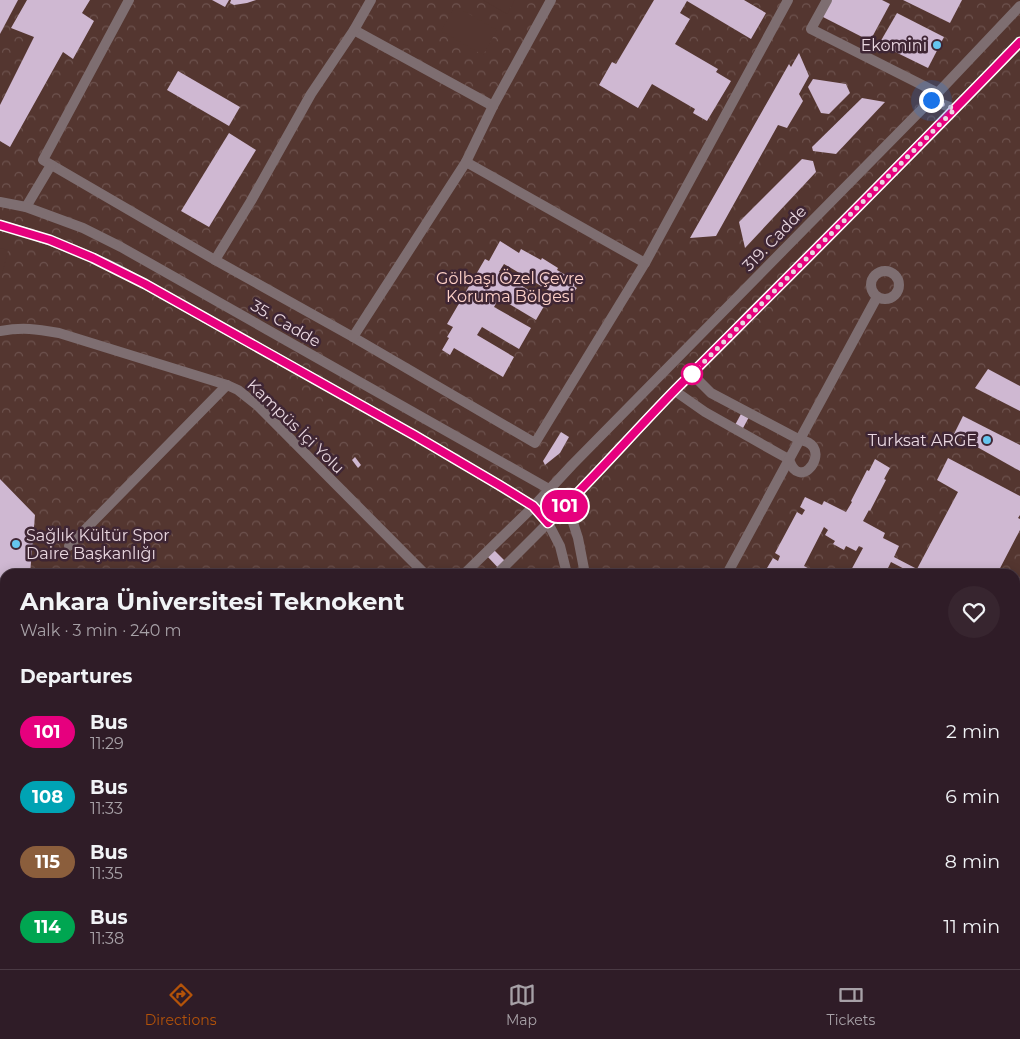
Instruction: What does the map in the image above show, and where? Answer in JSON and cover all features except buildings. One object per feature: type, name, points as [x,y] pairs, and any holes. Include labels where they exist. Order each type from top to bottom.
[{"type":"street","points":[[129,0],[43,160],[353,337],[535,444],[644,263],[788,0]]},
{"type":"street","points":[[216,260],[311,94],[354,30],[371,0]]},
{"type":"street","points":[[353,337],[466,162],[493,106],[551,0]]},
{"type":"street","points":[[827,0],[811,30],[955,109]]},
{"type":"street","name":"319. Cadde","points":[[469,569],[549,490],[1020,6]]},
{"type":"street","points":[[354,30],[493,106]]},
{"type":"street","points":[[502,569],[1020,42]]},
{"type":"street","points":[[466,162],[644,263]]},
{"type":"street","points":[[26,207],[51,165]]},
{"type":"street","name":"35. Cadde","points":[[0,202],[26,207],[83,228],[121,246],[549,490],[567,504]]},
{"type":"street","points":[[0,225],[50,240],[93,258],[145,284],[414,435],[516,495],[533,506],[548,523],[560,546],[566,569]]},
{"type":"street","points":[[730,569],[877,297]]},
{"type":"street","name":"Kampüs İçi Yolu","points":[[0,332],[22,328],[59,333],[238,390],[257,405],[420,569]]},
{"type":"street","points":[[675,391],[705,412],[789,460],[791,467],[796,472],[802,473],[812,465],[816,456],[811,443],[800,440],[711,392],[692,374]]},
{"type":"street","points":[[69,546],[227,385]]},
{"type":"street","points":[[567,504],[578,538],[584,569]]},
{"type":"green space","name":"Gölbaşı Özel Çevre Koruma Bölgesi","points":[[0,0],[1020,0],[1020,569],[0,569]]},
{"type":"green space","points":[[483,0],[515,0],[507,14]]},
{"type":"green space","points":[[455,6],[497,30],[483,55],[441,31]]},
{"type":"green space","points":[[0,248],[8,250],[2,275],[0,275]]},
{"type":"bus line","name":"101","points":[[0,225],[50,240],[116,268],[414,435],[516,495],[533,506],[548,523],[675,391],[1020,42]]},
{"type":"place","name":"Ekomini","points":[[937,45]]},
{"type":"place","name":"Turksat ARGE","points":[[987,440]]},
{"type":"place","name":"Sağlık Kültür Spor Daire Başkanlığı","points":[[16,544]]},
{"type":"route","points":[[692,374],[955,109],[931,100]]}]
